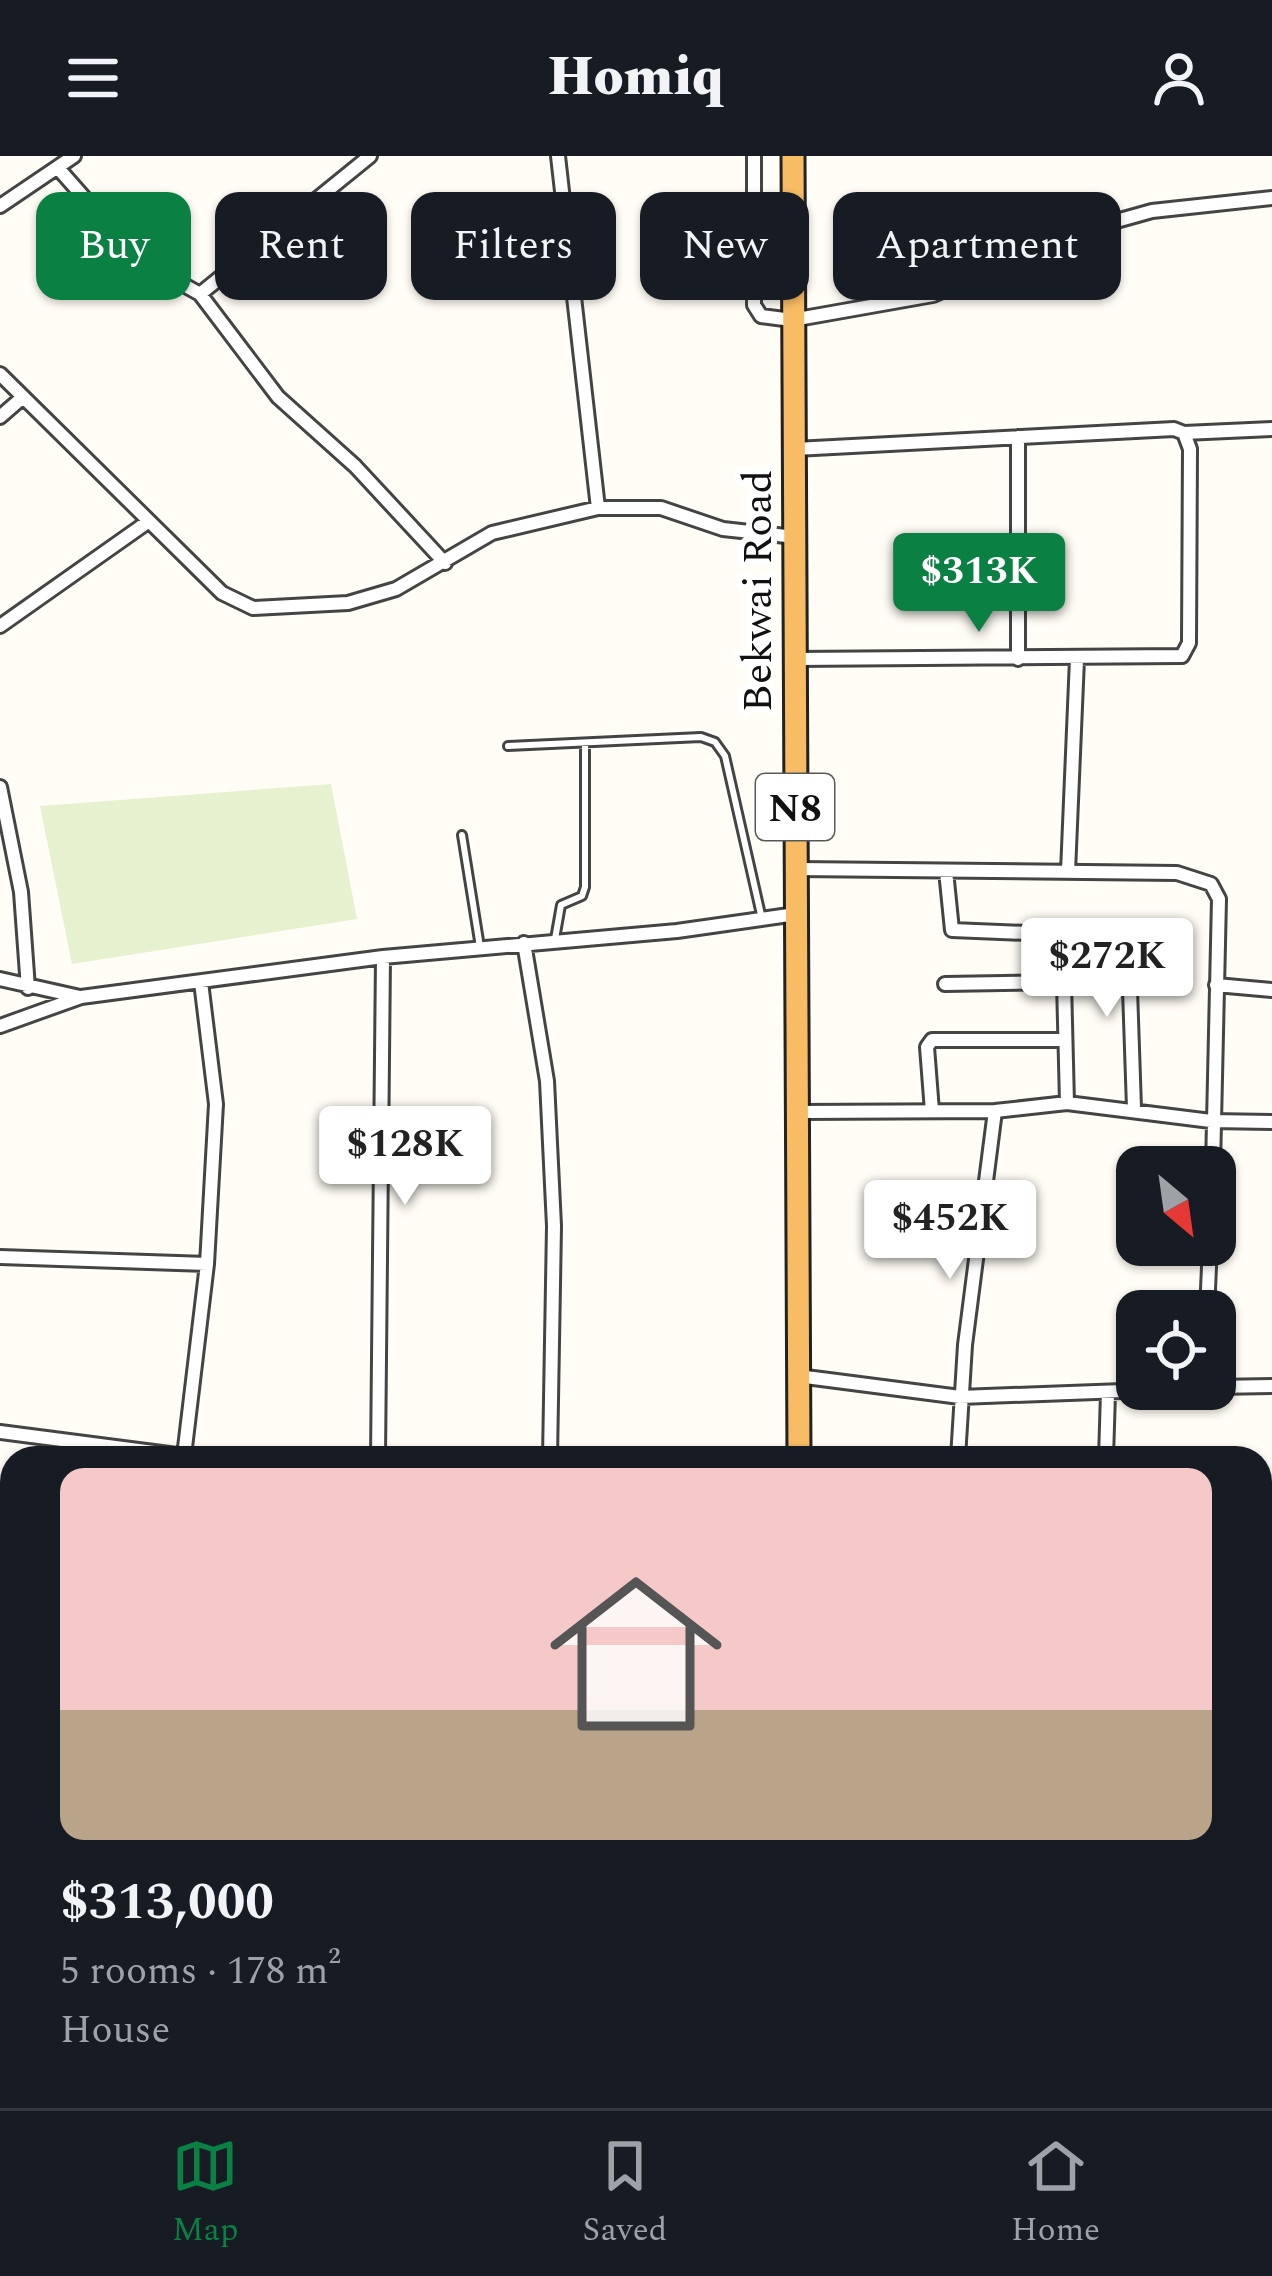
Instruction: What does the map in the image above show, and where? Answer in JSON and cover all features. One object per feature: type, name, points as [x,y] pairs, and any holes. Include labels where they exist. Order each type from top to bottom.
[{"type":"highway","name":"Bekwai Road","points":[[793,156],[799,1446]]},
{"type":"street","points":[[0,206],[74,156]]},
{"type":"street","points":[[200,294],[370,156]]},
{"type":"street","points":[[558,156],[598,508]]},
{"type":"street","points":[[754,156],[754,305],[761,316],[792,320],[933,295],[1077,232],[1152,211],[1272,198]]},
{"type":"street","points":[[58,168],[139,260],[159,276],[200,294],[278,397],[355,466],[445,563]]},
{"type":"street","points":[[0,374],[222,593],[253,608],[348,603],[396,589],[492,533],[598,508],[662,508],[723,529],[795,537]]},
{"type":"street","points":[[0,417],[23,397]]},
{"type":"street","points":[[795,449],[1174,429],[1184,434],[1272,429]]},
{"type":"street","points":[[795,658],[1176,660],[1187,651],[1190,449],[1184,434]]},
{"type":"street","points":[[1018,437],[1018,659]]},
{"type":"street","points":[[0,626],[148,521]]},
{"type":"street","points":[[1068,872],[1077,659]]},
{"type":"street","points":[[0,787],[21,892],[28,988]]},
{"type":"street","points":[[796,869],[1178,873],[1211,884],[1219,898],[1212,1146]]},
{"type":"street","points":[[946,871],[952,930],[1052,934],[1178,929]]},
{"type":"street","points":[[0,1026],[81,997],[383,957],[796,914]]},
{"type":"street","points":[[1128,931],[1134,1108]]},
{"type":"street","points":[[1052,934],[1064,982],[1067,1103]]},
{"type":"street","points":[[524,943],[547,1081],[554,1226],[550,1446]]},
{"type":"street","points":[[378,1446],[383,957]]},
{"type":"street","points":[[0,979],[81,997]]},
{"type":"street","points":[[185,1446],[207,1264],[216,1104],[201,982]]},
{"type":"street","points":[[945,984],[1064,982]]},
{"type":"street","points":[[1216,985],[1272,989]]},
{"type":"street","points":[[932,1112],[927,1047],[932,1040],[1065,1040]]},
{"type":"street","points":[[799,1112],[995,1111],[1067,1103],[1210,1121],[1272,1122]]},
{"type":"street","points":[[958,1446],[960,1397],[995,1111]]},
{"type":"street","points":[[0,1257],[207,1264]]},
{"type":"street","points":[[798,1376],[960,1397],[1116,1393]]},
{"type":"street","points":[[1236,1387],[1272,1386]]},
{"type":"street","points":[[1106,1446],[1108,1393]]},
{"type":"street","points":[[0,1432],[113,1446]]},
{"type":"street","points":[[77,1441],[77,1446]]},
{"type":"lane","points":[[508,746],[700,737],[715,742],[725,756],[762,919]]},
{"type":"lane","points":[[555,939],[561,905],[582,896],[585,887],[585,743]]},
{"type":"lane","points":[[462,835],[480,947]]},
{"type":"green space","points":[[331,784],[357,919],[72,964],[40,806]]}]
